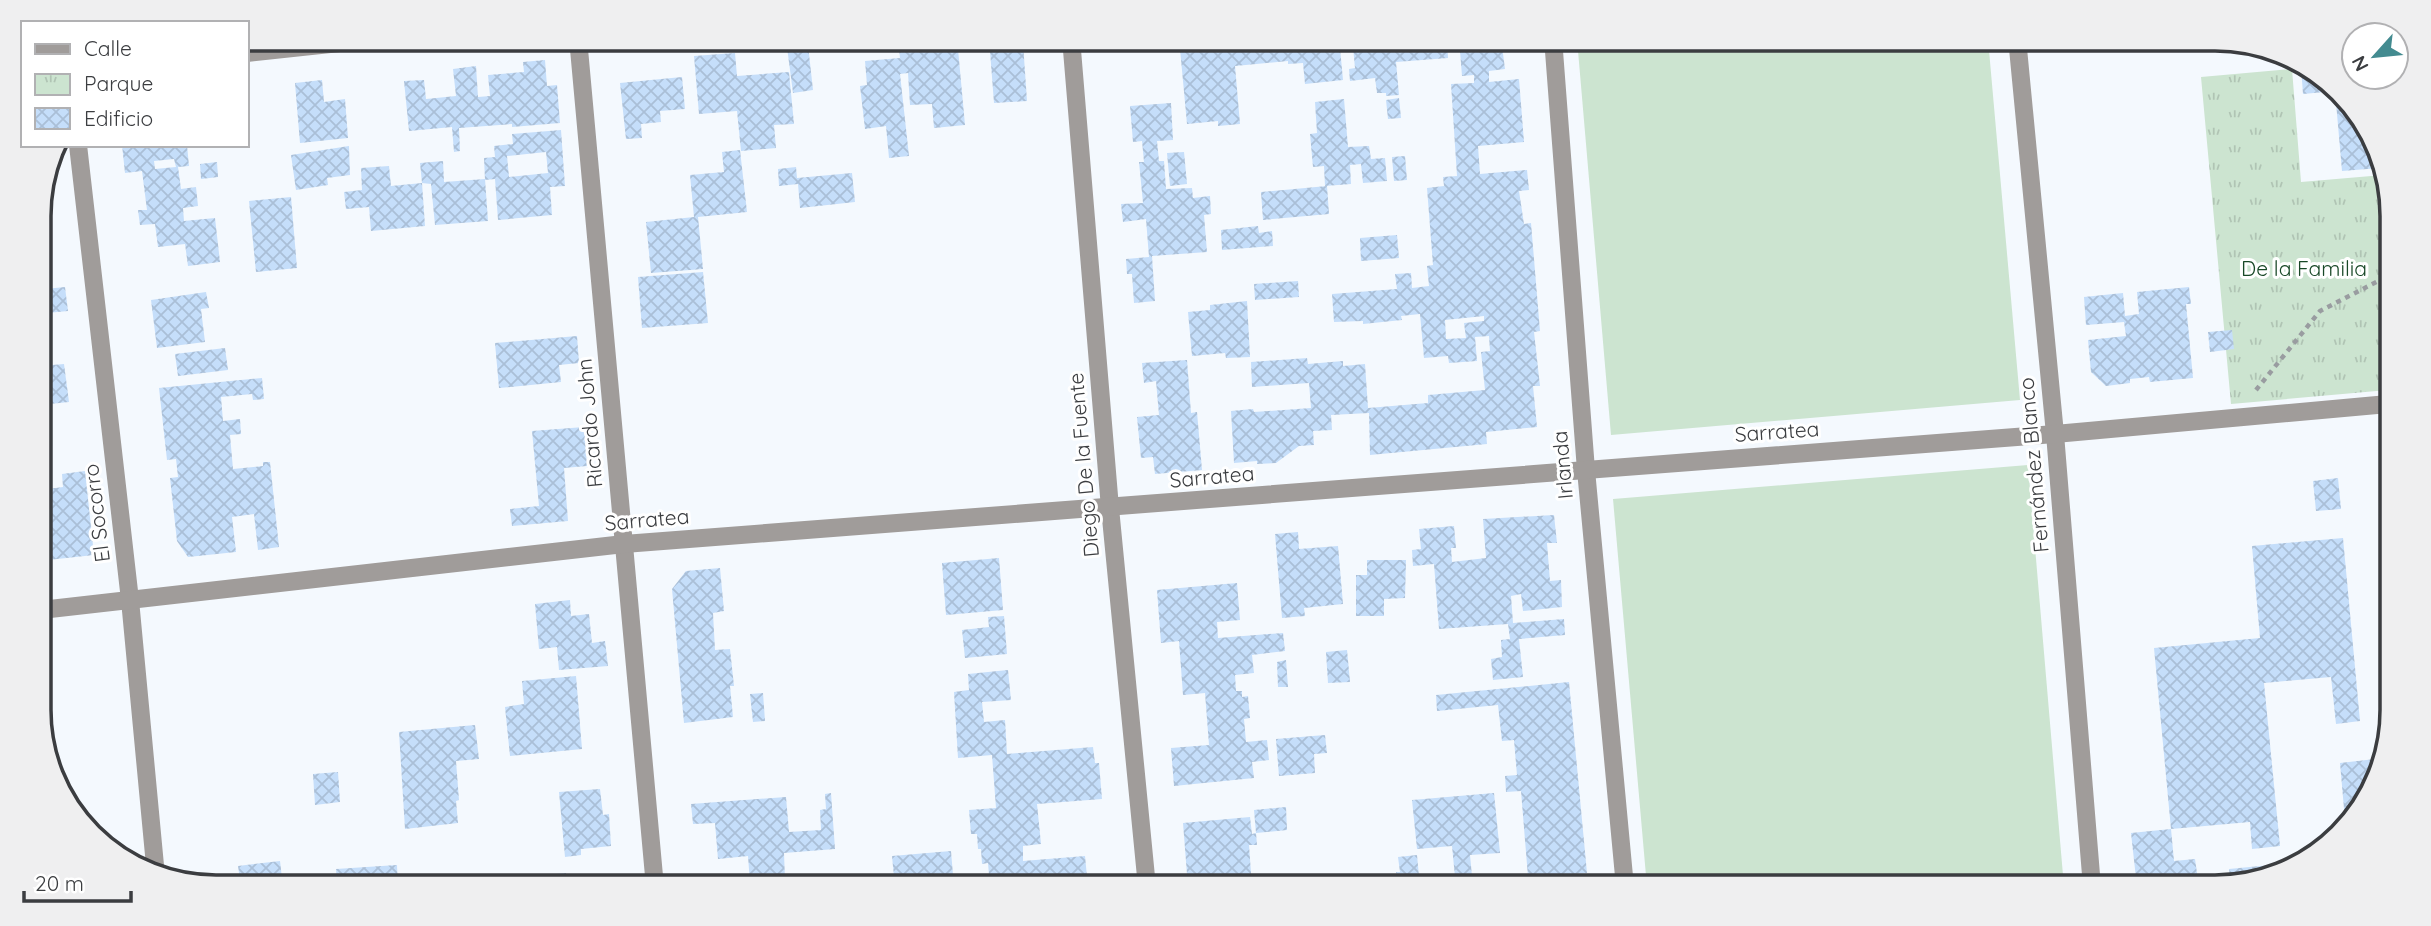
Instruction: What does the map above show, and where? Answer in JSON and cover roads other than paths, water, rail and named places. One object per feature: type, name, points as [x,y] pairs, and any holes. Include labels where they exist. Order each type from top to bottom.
[{"type":"street","points":[[248,53],[266,51]]},
{"type":"street","name":"Ricardo John","points":[[579,51],[654,875]]},
{"type":"street","name":"Diego De la Fuente","points":[[1072,51],[1110,509],[1146,875]]},
{"type":"street","name":"Irlanda","points":[[1554,51],[1586,470],[1624,875]]},
{"type":"street","name":"Fernández Blanco","points":[[2018,51],[2055,434],[2091,875]]},
{"type":"street","name":"El Socorro","points":[[78,147],[130,600],[155,863]]},
{"type":"street","name":"Sarratea","points":[[51,609],[624,544],[1110,509],[2055,434],[2380,405]]},
{"type":"park label","name":"De la Familia","points":[[2304,269]]}]
